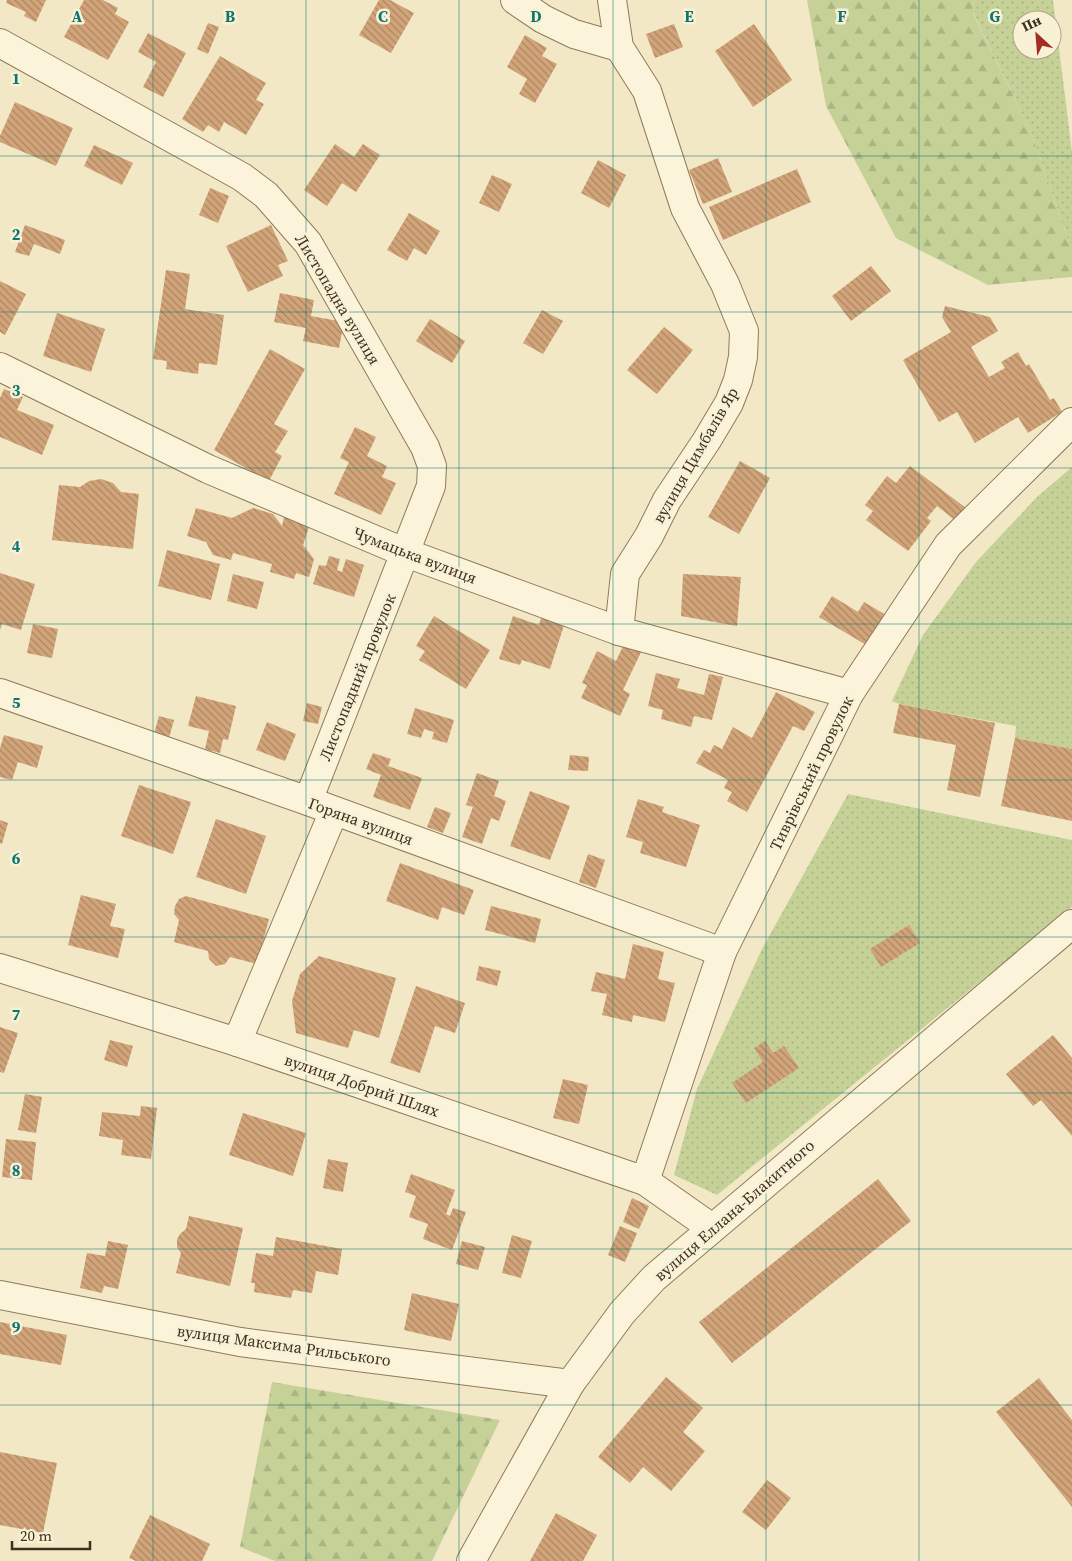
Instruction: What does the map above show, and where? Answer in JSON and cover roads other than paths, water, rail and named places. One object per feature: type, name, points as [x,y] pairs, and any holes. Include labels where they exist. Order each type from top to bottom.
[{"type":"street","points":[[515,0],[543,20],[574,34],[619,47]]},
{"type":"street","name":"вулиця Цимбалів Яр","points":[[612,0],[619,47],[647,91],[684,208],[725,284],[744,331],[743,357],[738,380],[728,403],[707,440],[667,500],[649,536],[626,574],[619,631]]},
{"type":"street","name":"Листопадна вулиця","points":[[0,43],[242,177],[266,195],[308,243],[425,447],[432,466],[431,486],[406,553]]},
{"type":"street","name":"Чумацька вулиця","points":[[0,367],[208,469],[406,553],[619,631],[850,694]]},
{"type":"street","name":"Тиврівський провулок","points":[[645,1181],[722,952],[850,694],[948,545],[1072,422]]},
{"type":"street","name":"Листопадний провулок","points":[[308,801],[406,553]]},
{"type":"street","name":"Горяна вулиця","points":[[0,693],[308,801],[722,952]]},
{"type":"street","points":[[237,1042],[334,811]]},
{"type":"street","name":"вулиця Еллана-Блакитного","points":[[471,1561],[570,1384],[622,1313],[648,1285],[712,1228],[1072,924]]},
{"type":"street","name":"вулиця Добрий Шлях","points":[[0,968],[237,1042],[645,1181],[712,1228]]},
{"type":"street","name":"вулиця Максима Рильського","points":[[0,1295],[240,1342],[570,1384]]}]
